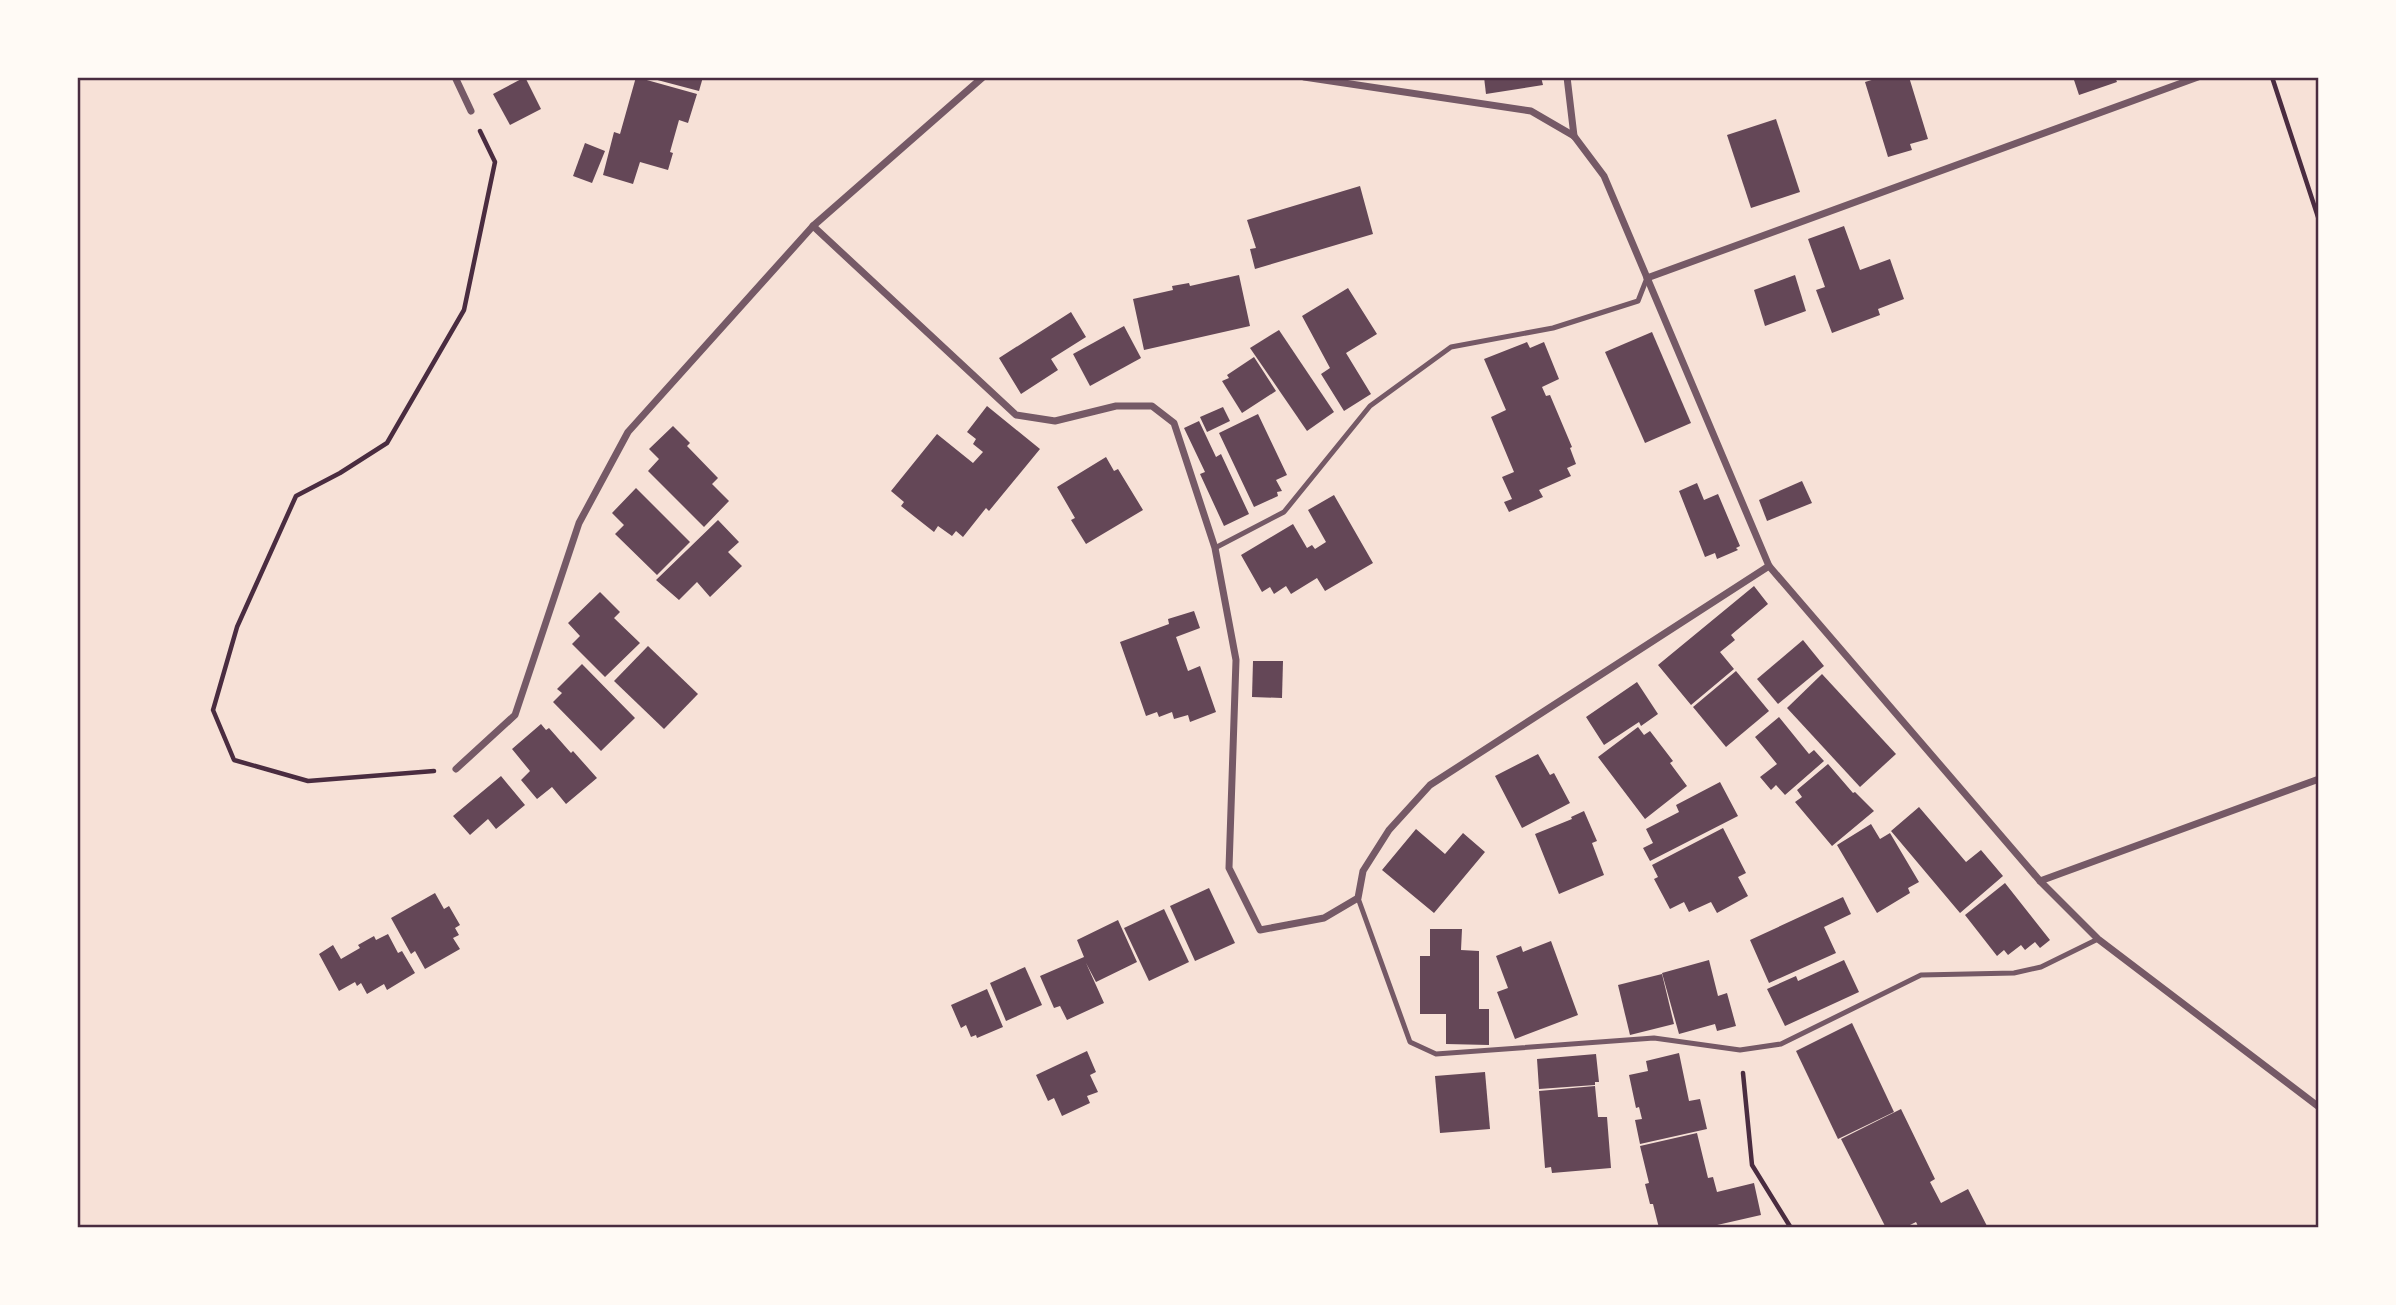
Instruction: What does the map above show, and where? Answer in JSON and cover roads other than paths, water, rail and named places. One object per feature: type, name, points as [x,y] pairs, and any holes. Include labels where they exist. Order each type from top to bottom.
[{"type":"street","points":[[455,77],[471,111]]},
{"type":"street","points":[[456,769],[515,715],[579,523],[628,432],[813,226],[983,77]]},
{"type":"street","points":[[1304,77],[1531,111],[1574,136],[1604,176],[1769,566],[2040,881],[2098,939],[2319,1107]]},
{"type":"street","points":[[1567,77],[1574,136]]},
{"type":"street","points":[[1647,278],[2197,77]]},
{"type":"street","points":[[813,226],[1016,415],[1055,421],[1116,406],[1152,406],[1174,423],[1215,548],[1236,660],[1229,868],[1260,930],[1324,918],[1358,898],[1363,871],[1389,830],[1430,785],[1769,566]]},
{"type":"street","points":[[2040,881],[2319,779]]},
{"type":"lane","points":[[1215,548],[1284,512],[1370,406],[1451,347],[1553,328],[1638,301],[1647,278]]},
{"type":"lane","points":[[1358,898],[1410,1042],[1436,1054],[1654,1038],[1740,1050],[1781,1044],[1921,975],[2014,974],[2041,967],[2098,939]]}]
